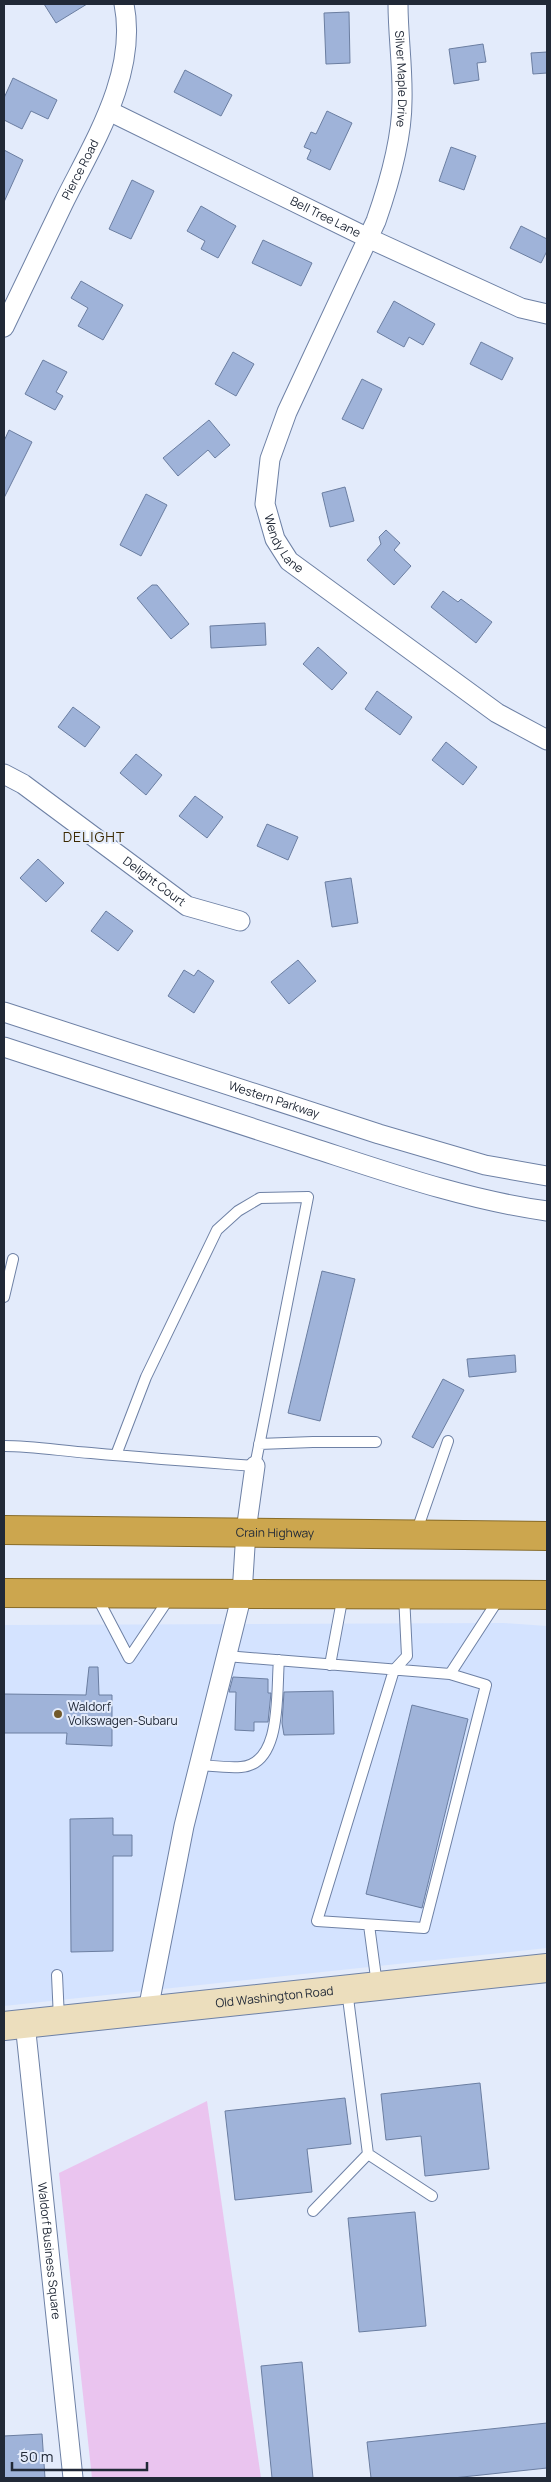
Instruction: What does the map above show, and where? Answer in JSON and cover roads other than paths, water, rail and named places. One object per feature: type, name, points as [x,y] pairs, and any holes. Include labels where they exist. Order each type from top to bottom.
[{"type":"highway","name":"Crain Highway","points":[[4,1530],[246,1531],[547,1536]]},
{"type":"highway","points":[[4,1594],[547,1595]]},
{"type":"main road","name":"Old Washington Road","points":[[15,2024],[547,1968]]},
{"type":"street","name":"Pierce Road","points":[[4,327],[109,111],[125,52],[128,23],[124,4]]},
{"type":"street","name":"Silver Maple Drive","points":[[368,238],[387,190],[394,159],[402,102],[398,4]]},
{"type":"street","name":"Bell Tree Lane","points":[[109,111],[368,238],[521,308],[547,314]]},
{"type":"street","name":"Wendy Lane","points":[[368,238],[287,412],[270,459],[265,504],[269,525],[282,552],[289,561],[497,714],[547,740]]},
{"type":"street","name":"Delight Court","points":[[4,774],[23,784],[187,906],[240,921]]},
{"type":"street","name":"Western Parkway","points":[[4,1012],[379,1134],[485,1165],[547,1176]]},
{"type":"street","points":[[4,1047],[388,1172],[473,1195],[547,1211]]},
{"type":"street","points":[[148,2010],[184,1826],[242,1594],[246,1531],[255,1466]]},
{"type":"street","name":"Waldorf Business Square","points":[[15,2024],[73,2478]]},
{"type":"lane","points":[[4,1446],[116,1455],[255,1466],[308,1197],[260,1198],[238,1211],[217,1230],[146,1377],[116,1455]]},
{"type":"lane","points":[[4,1297],[13,1259]]},
{"type":"lane","points":[[415,1534],[448,1441]]},
{"type":"lane","points":[[259,1444],[376,1442]]},
{"type":"lane","points":[[96,1594],[129,1658],[173,1594]]},
{"type":"lane","points":[[330,1664],[344,1594]]},
{"type":"lane","points":[[226,1656],[394,1670],[450,1674],[486,1685],[424,1928],[317,1921],[394,1670],[407,1656],[404,1594]]},
{"type":"lane","points":[[450,1674],[502,1594]]},
{"type":"lane","points":[[199,1765],[243,1767],[264,1757],[273,1739],[278,1660]]},
{"type":"lane","points":[[369,1925],[377,1986]]},
{"type":"lane","points":[[57,1975],[59,2020]]},
{"type":"lane","points":[[347,1989],[368,2154],[432,2196]]},
{"type":"lane","points":[[313,2211],[368,2154]]},
{"type":"place","name":"Waldorf Volkswagen-Subaru","points":[[58,1714]]},
{"type":"district","name":"DELIGHT","points":[[94,837]]}]
